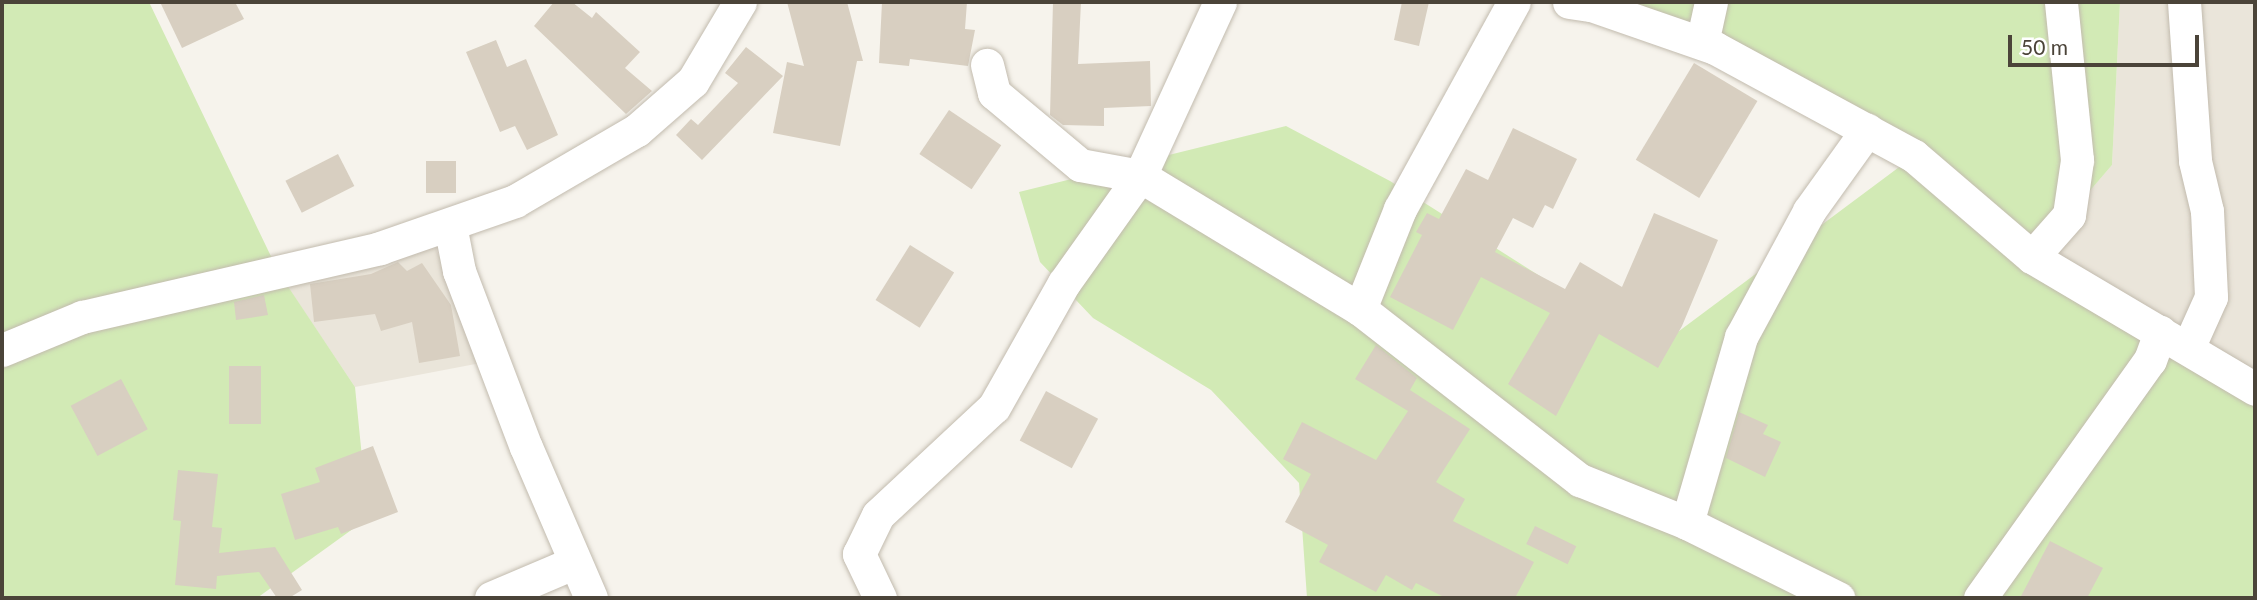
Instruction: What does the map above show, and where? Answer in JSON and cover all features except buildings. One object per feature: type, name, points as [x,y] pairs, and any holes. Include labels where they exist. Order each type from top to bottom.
[{"type":"street","points":[[2,350],[82,317],[279,274],[450,225],[515,201],[637,130],[693,81],[740,2]]},
{"type":"street","points":[[880,598],[859,554],[878,515],[994,407],[1065,283],[1140,176],[1220,2]]},
{"type":"street","points":[[1360,309],[1400,209],[1514,2]]},
{"type":"street","points":[[1569,2],[1702,43],[1914,156],[2032,257],[2175,339],[2255,389]]},
{"type":"street","points":[[1702,43],[1711,2]]},
{"type":"street","points":[[2032,257],[2069,215],[2077,160],[2061,2]]},
{"type":"street","points":[[1980,598],[2150,360],[2175,339],[2211,297],[2207,211],[2195,161],[2184,2]]},
{"type":"street","points":[[987,65],[994,93],[1080,165],[1140,176],[1360,309],[1580,480],[1687,523],[1838,598]]},
{"type":"street","points":[[1687,523],[1741,337],[1809,211],[1867,130]]},
{"type":"street","points":[[450,225],[459,271],[573,563],[591,598]]},
{"type":"street","points":[[491,598],[573,563]]},
{"type":"shaded area","points":[[2120,2],[2255,2],[2255,382],[2032,257],[2112,165]]},
{"type":"shaded area","points":[[427,229],[486,362],[355,387],[279,274]]},
{"type":"green space","points":[[2,2],[149,2],[279,273],[355,387],[368,518],[257,598],[2,598]]},
{"type":"green space","points":[[1569,2],[2120,2],[2112,165],[2033,257],[2255,382],[2255,598],[1307,598],[1299,483],[1211,390],[1093,318],[1040,262],[1019,192],[1286,126],[1390,181],[1655,349],[1914,156],[1715,48]]}]
